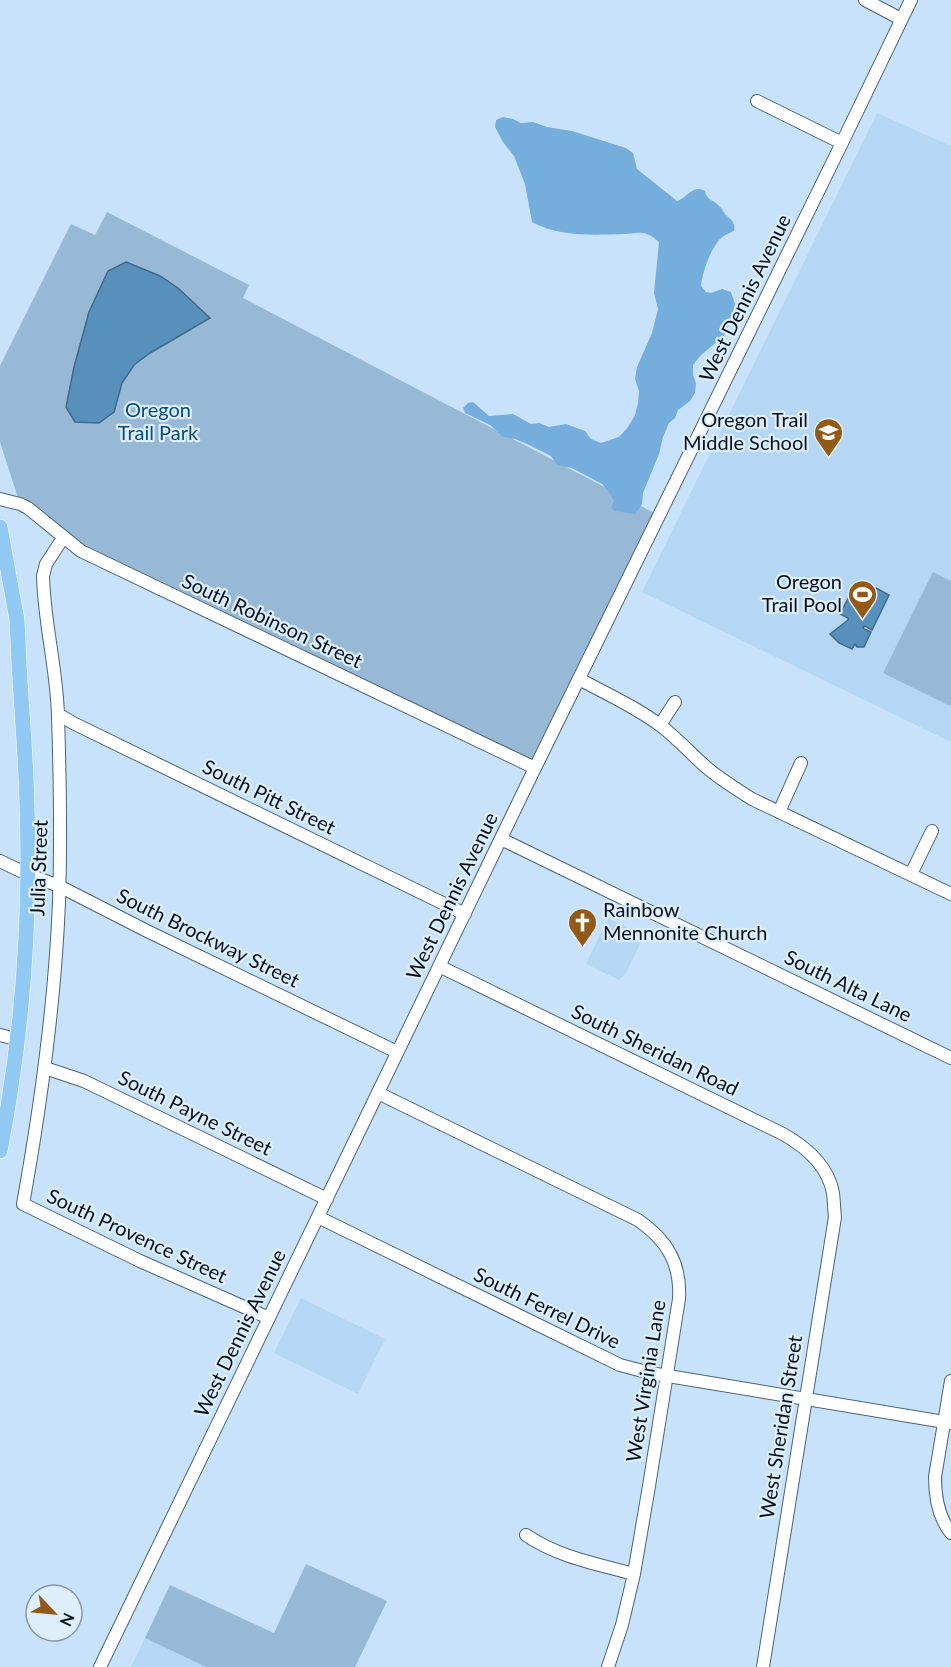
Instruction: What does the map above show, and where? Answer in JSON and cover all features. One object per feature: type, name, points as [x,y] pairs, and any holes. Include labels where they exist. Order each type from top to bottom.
[{"type":"main road","points":[[0,528],[16,620],[27,808],[24,958],[12,1076],[0,1151]]},
{"type":"street","points":[[865,0],[901,19]]},
{"type":"street","name":"West Dennis Avenue","points":[[100,1667],[535,768],[911,0]]},
{"type":"street","points":[[757,101],[842,143]]},
{"type":"street","name":"South Robinson Street","points":[[0,499],[28,508],[81,551],[535,768]]},
{"type":"street","name":"Julia Street","points":[[22,1204],[36,1133],[54,979],[60,829],[58,714],[43,576],[46,564],[63,538]]},
{"type":"street","points":[[579,679],[638,709],[675,737],[722,781],[752,799],[951,894]]},
{"type":"street","points":[[660,725],[675,702]]},
{"type":"street","name":"South Pitt Street","points":[[58,714],[465,914]]},
{"type":"street","points":[[779,812],[801,763]]},
{"type":"street","points":[[911,874],[932,831]]},
{"type":"street","name":"South Alta Lane","points":[[501,839],[951,1058]]},
{"type":"street","name":"South Brockway Street","points":[[0,861],[59,886],[397,1052]]},
{"type":"street","name":"South Sheridan Road","points":[[439,966],[799,1144],[824,1168],[833,1192]]},
{"type":"street","points":[[0,1035],[16,1039]]},
{"type":"street","name":"South Payne Street","points":[[45,1068],[84,1081],[327,1199]]},
{"type":"street","name":"West Virginia Lane","points":[[378,1093],[638,1220],[652,1229],[672,1255],[680,1288],[667,1376],[633,1574],[622,1625],[608,1667]]},
{"type":"street","name":"West Sheridan Street","points":[[763,1667],[835,1216],[833,1192]]},
{"type":"street","name":"South Provence Street","points":[[22,1204],[140,1262],[269,1318]]},
{"type":"street","name":"South Ferrel Drive","points":[[318,1217],[620,1365],[667,1376],[948,1422]]},
{"type":"street","points":[[951,1381],[948,1422],[935,1477],[939,1511],[951,1533]]},
{"type":"street","points":[[526,1535],[561,1554],[633,1574]]},
{"type":"shaded area","name":"Oregon Trail Middle School","points":[[877,113],[951,146],[951,742],[642,592]]},
{"type":"shaded area","points":[[503,117],[521,123],[533,122],[572,131],[626,148],[633,153],[637,169],[677,201],[693,190],[701,189],[734,223],[734,231],[722,238],[713,248],[701,286],[706,292],[711,293],[722,289],[731,292],[735,304],[730,322],[724,336],[701,355],[693,365],[695,393],[669,423],[643,493],[642,504],[635,514],[614,511],[611,508],[614,501],[602,484],[572,468],[557,465],[551,456],[525,443],[503,437],[490,425],[465,413],[463,408],[473,402],[489,416],[513,414],[531,424],[539,423],[549,427],[566,424],[585,431],[591,439],[601,443],[619,437],[635,415],[639,391],[635,379],[637,367],[652,333],[658,309],[654,293],[659,242],[652,236],[641,233],[601,235],[565,233],[532,222],[525,184],[514,156],[495,127],[496,120]]},
{"type":"shaded area","points":[[126,262],[160,276],[178,288],[210,318],[134,365],[122,383],[114,412],[99,423],[75,422],[66,407],[89,312],[108,271]]},
{"type":"shaded area","name":"Oregon Trail Pool","points":[[876,588],[889,595],[872,630],[863,627],[871,632],[864,647],[857,647],[855,644],[852,649],[839,643],[830,634],[848,620],[840,614],[850,595],[863,598],[862,601],[868,604]]},
{"type":"shaded area","points":[[608,918],[644,936],[626,973],[619,980],[586,964]]},
{"type":"shaded area","points":[[301,1298],[385,1339],[358,1394],[274,1353]]},
{"type":"shaded area","points":[[145,1638],[206,1667],[131,1667]]},
{"type":"green space","name":"Oregon Trail Park","points":[[107,212],[249,285],[243,298],[660,516],[535,768],[81,551],[20,504],[0,442],[0,366],[71,224],[95,235]]},
{"type":"green space","points":[[933,572],[951,581],[950,706],[883,673]]},
{"type":"green space","points":[[306,1564],[387,1601],[355,1667],[206,1667],[145,1638],[170,1585],[274,1633]]},
{"type":"place","name":"Oregon Trail Middle School","points":[[829,458]]},
{"type":"place","name":"Oregon Trail Pool","points":[[863,620]]},
{"type":"place","name":"Rainbow Mennonite Church","points":[[582,948]]}]
